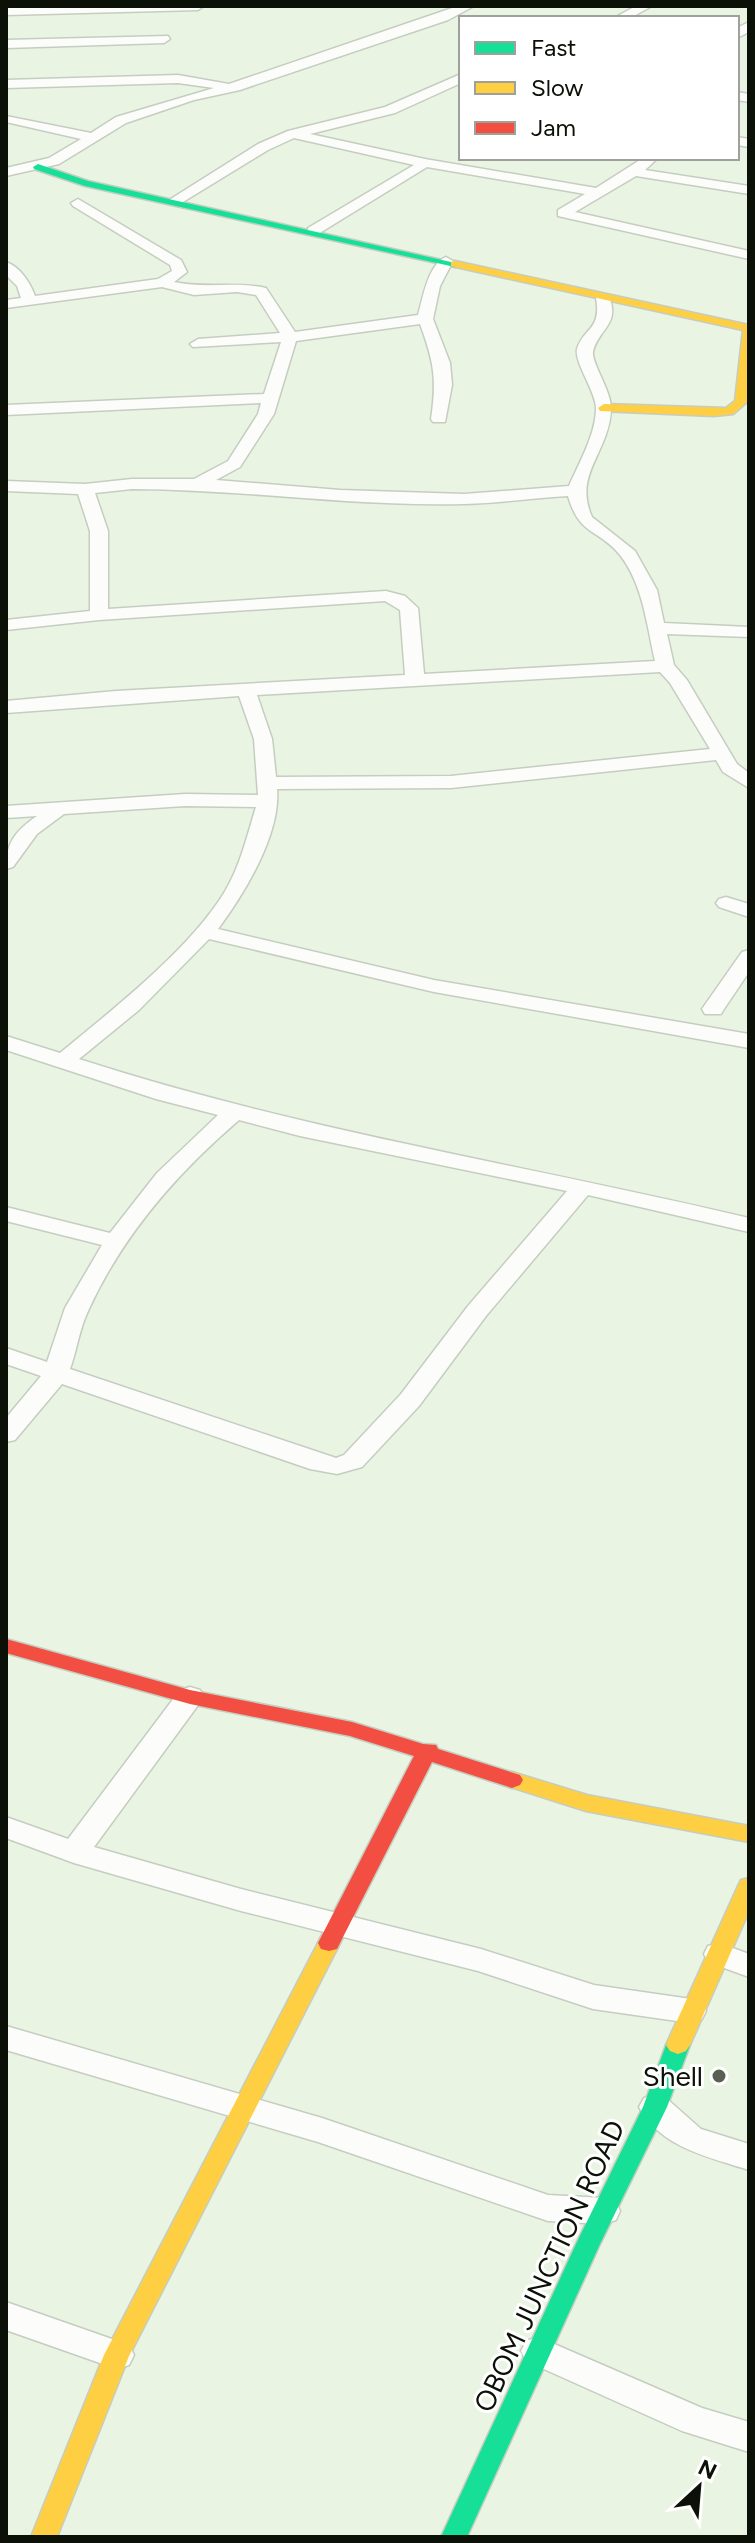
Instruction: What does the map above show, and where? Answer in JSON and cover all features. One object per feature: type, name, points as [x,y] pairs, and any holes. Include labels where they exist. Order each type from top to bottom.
[{"type":"street","points":[[6,11],[198,6]]},
{"type":"street","points":[[6,172],[38,167],[121,120],[190,97],[235,87],[444,17],[468,6]]},
{"type":"street","points":[[624,16],[646,6]]},
{"type":"street","points":[[6,44],[164,39]]},
{"type":"street","points":[[6,84],[178,79],[235,87]]},
{"type":"street","points":[[173,202],[233,163],[293,134],[390,110],[459,79]]},
{"type":"street","points":[[8,119],[93,137]]},
{"type":"street","points":[[293,134],[425,163],[601,193]]},
{"type":"street","points":[[649,160],[601,193],[563,213],[749,255]]},
{"type":"street","points":[[313,231],[425,163]]},
{"type":"street","points":[[38,167],[85,183],[749,328],[741,402],[736,408],[728,412],[604,408]]},
{"type":"street","points":[[634,172],[749,190]]},
{"type":"street","points":[[78,203],[176,263],[180,272],[162,283]]},
{"type":"street","points":[[439,419],[444,385],[442,363],[425,319],[433,286],[446,261]]},
{"type":"street","points":[[6,266],[24,285],[29,300]]},
{"type":"street","points":[[6,304],[162,283],[194,291],[237,288],[261,291],[290,336],[266,414],[234,464],[197,484]]},
{"type":"street","points":[[603,298],[606,311],[601,328],[585,348],[585,358],[594,374],[604,408],[597,439],[575,490],[585,520],[626,551],[648,590],[665,666],[678,680],[730,768],[749,782]]},
{"type":"street","points":[[198,344],[325,334],[425,319]]},
{"type":"street","points":[[6,410],[271,398]]},
{"type":"street","points":[[6,486],[85,489],[132,484],[197,484],[441,498],[575,490]]},
{"type":"street","points":[[85,489],[99,531],[99,615]]},
{"type":"street","points":[[6,625],[99,615],[386,596],[399,600],[409,608],[415,680]]},
{"type":"street","points":[[657,628],[749,632]]},
{"type":"street","points":[[6,707],[665,666]]},
{"type":"street","points":[[65,1060],[131,1005],[205,932],[233,895],[250,860],[267,792],[263,739],[247,691]]},
{"type":"street","points":[[12,811],[451,782],[721,754]]},
{"type":"street","points":[[6,863],[30,830],[60,808]]},
{"type":"street","points":[[12,811],[30,830]]},
{"type":"street","points":[[726,903],[749,911]]},
{"type":"street","points":[[205,932],[434,986],[749,1041]]},
{"type":"street","points":[[713,1009],[749,956]]},
{"type":"street","points":[[6,1043],[118,1080],[234,1113],[749,1225]]},
{"type":"street","points":[[6,1434],[56,1374],[76,1310],[115,1241],[166,1176],[200,1140],[234,1113]]},
{"type":"street","points":[[6,1356],[319,1463],[337,1466],[353,1461],[410,1400],[477,1311],[583,1187]]},
{"type":"street","points":[[6,1214],[115,1241]]},
{"type":"street","points":[[6,1646],[190,1697],[293,1715],[428,1750],[586,1803],[749,1834]]},
{"type":"street","points":[[74,1852],[190,1697]]},
{"type":"street","points":[[44,2537],[117,2355],[428,1750]]},
{"type":"street","points":[[6,1827],[74,1852],[241,1900],[481,1960],[593,1997],[691,2011]]},
{"type":"street","name":"OBOM JUNCTION ROAD","points":[[454,2537],[538,2351],[655,2107],[691,2011],[749,1886]]},
{"type":"street","points":[[719,1954],[749,1966]]},
{"type":"street","points":[[6,2038],[322,2131],[548,2208],[604,2211]]},
{"type":"street","points":[[655,2107],[690,2138],[749,2157]]},
{"type":"street","points":[[6,2316],[117,2355]]},
{"type":"street","points":[[538,2351],[694,2420],[749,2437]]},
{"type":"traffic: fast","points":[[38,167],[85,183],[455,264]]},
{"type":"traffic: fast","points":[[454,2537],[588,2244],[655,2107],[678,2045]]},
{"type":"traffic: slow","points":[[455,264],[749,328],[741,402],[729,411],[604,408]]},
{"type":"traffic: slow","points":[[512,1780],[586,1803],[749,1834]]},
{"type":"traffic: slow","points":[[678,2045],[749,1886]]},
{"type":"traffic: slow","points":[[44,2537],[117,2355],[329,1943]]},
{"type":"traffic: jam","points":[[6,1646],[190,1697],[352,1729],[512,1780]]},
{"type":"traffic: jam","points":[[329,1943],[428,1750]]},
{"type":"place","name":"Shell","points":[[719,2076]]}]
